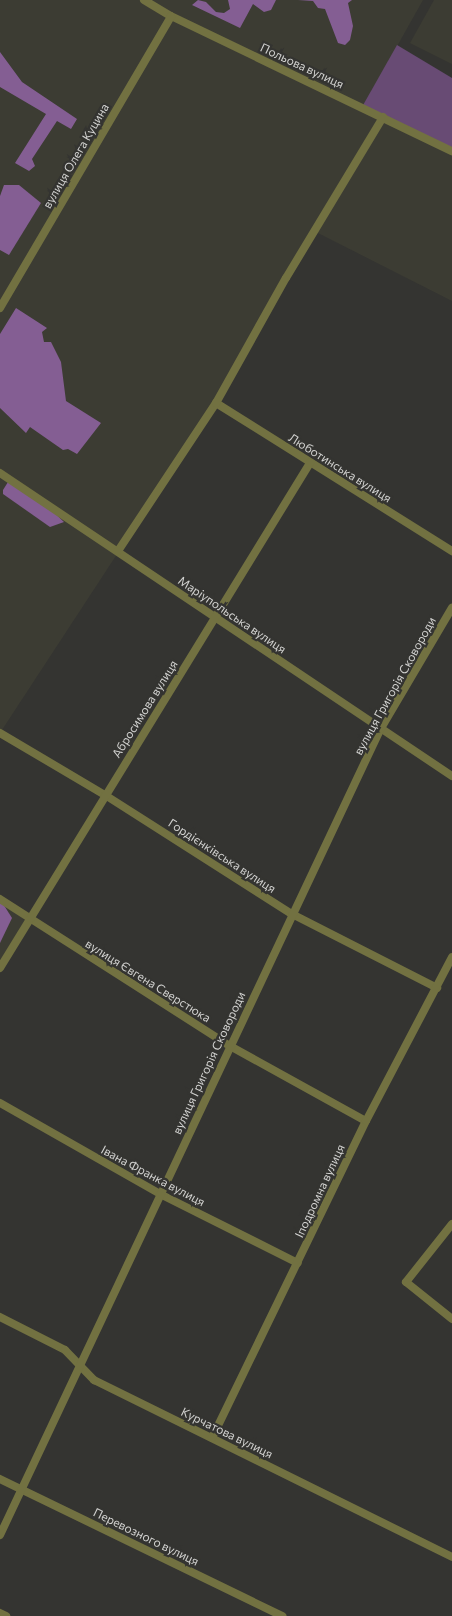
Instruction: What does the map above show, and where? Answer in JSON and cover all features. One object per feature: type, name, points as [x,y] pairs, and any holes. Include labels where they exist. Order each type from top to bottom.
[{"type":"street","name":"Польова вулиця","points":[[144,0],[171,16],[452,151]]},
{"type":"street","name":"вулиця Олега Куцина","points":[[0,308],[171,16]]},
{"type":"street","points":[[118,551],[216,403],[286,278],[382,117]]},
{"type":"street","name":"Люботинська вулиця","points":[[216,403],[452,552]]},
{"type":"street","name":"Абросимова вулиця","points":[[0,968],[28,919],[216,618],[310,463]]},
{"type":"street","name":"Маріупольська вулиця","points":[[0,473],[380,730],[452,776]]},
{"type":"street","name":"вулиця Григорія Сковороди","points":[[0,1535],[23,1490],[78,1365],[380,730],[452,608]]},
{"type":"street","name":"Гордієнківська вулиця","points":[[0,733],[105,795],[292,914],[436,988]]},
{"type":"street","name":"вулиця Євгена Сверстюка","points":[[0,899],[28,919],[230,1046],[366,1121]]},
{"type":"street","name":"Іподромна вулиця","points":[[212,1438],[366,1121],[452,957]]},
{"type":"street","name":"Івана Франка вулиця","points":[[0,1103],[160,1194],[298,1263]]},
{"type":"street","points":[[452,1224],[406,1282],[452,1319]]},
{"type":"street","name":"Курчатова вулиця","points":[[0,1317],[65,1350],[94,1380],[452,1558]]},
{"type":"street","name":"Перевозного вулиця","points":[[0,1479],[282,1616]]},
{"type":"street","points":[[0,1613],[6,1616]]},
{"type":"shaded area","points":[[0,0],[423,0],[363,107],[452,151],[452,301],[314,231],[216,403],[0,733]]},
{"type":"shaded area","points":[[198,0],[206,2],[216,12],[224,13],[230,9],[228,0],[276,0],[271,10],[264,12],[253,4],[240,28],[192,5]]},
{"type":"shaded area","points":[[298,0],[352,0],[348,3],[353,26],[350,40],[345,45],[338,43],[325,9],[318,8],[313,1]]},
{"type":"shaded area","points":[[434,0],[452,0],[452,64],[410,43]]},
{"type":"shaded area","points":[[397,45],[452,78],[452,151],[362,107]]},
{"type":"shaded area","points":[[0,52],[22,82],[77,119],[71,129],[57,121],[32,159],[35,166],[29,171],[15,163],[46,114],[0,87]]},
{"type":"shaded area","points":[[4,185],[19,185],[41,203],[9,255],[0,250],[0,196]]},
{"type":"shaded area","points":[[16,308],[47,328],[42,332],[44,342],[51,342],[61,362],[66,401],[101,423],[77,454],[68,449],[63,450],[30,427],[26,433],[0,408],[0,334]]},
{"type":"shaded area","points":[[8,482],[39,498],[64,522],[50,527],[3,494],[3,490]]},
{"type":"shaded area","points":[[0,899],[12,918],[0,943]]},
{"type":"shaded area","points":[[0,900],[25,920],[0,961]]}]
